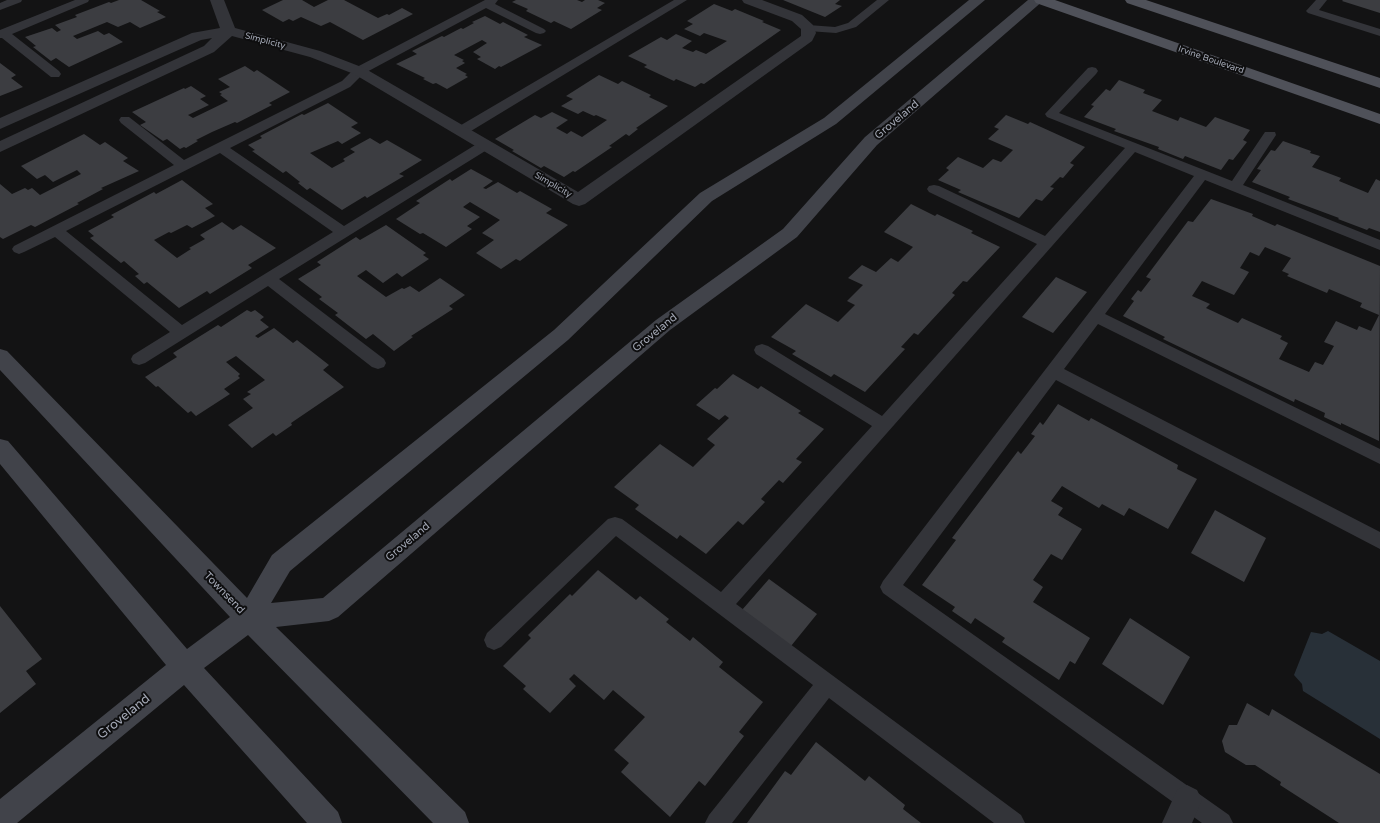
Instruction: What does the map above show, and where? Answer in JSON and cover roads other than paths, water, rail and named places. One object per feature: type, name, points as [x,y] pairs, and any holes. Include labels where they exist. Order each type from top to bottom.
[{"type":"main road","name":"Irvine Boulevard","points":[[1041,0],[1380,119]]},
{"type":"main road","points":[[1132,0],[1380,83]]},
{"type":"street","name":"Groveland","points":[[0,818],[185,667],[248,618],[281,563],[561,335],[706,197],[830,121],[978,0]]},
{"type":"street","name":"Groveland","points":[[248,618],[329,609],[663,325],[790,233],[872,141],[1037,0]]},
{"type":"street","points":[[0,147],[209,49],[228,31],[221,1]]},
{"type":"street","points":[[756,1],[798,18],[808,28]]},
{"type":"street","name":"Simplicity","points":[[0,124],[197,36],[228,31],[314,54],[359,71],[579,200],[807,38],[809,33],[808,28]]},
{"type":"street","name":"Townsend","points":[[0,357],[248,618],[454,823]]},
{"type":"street","points":[[0,448],[185,667],[327,823]]},
{"type":"lane","points":[[0,7],[17,0]]},
{"type":"lane","points":[[2,34],[84,0]]},
{"type":"lane","points":[[461,131],[682,0]]},
{"type":"lane","points":[[808,28],[836,30],[852,25],[884,0]]},
{"type":"lane","points":[[1322,0],[1312,11],[1380,33]]},
{"type":"lane","points":[[19,249],[346,84],[359,71],[490,2],[540,31]]},
{"type":"lane","points":[[2,34],[55,74]]},
{"type":"lane","points":[[1092,71],[1051,114],[1380,245]]},
{"type":"lane","points":[[125,120],[183,166]]},
{"type":"lane","points":[[1235,187],[1270,135]]},
{"type":"lane","points":[[139,359],[485,145]]},
{"type":"lane","points":[[221,147],[344,233]]},
{"type":"lane","points":[[722,605],[1133,147]]},
{"type":"lane","points":[[1203,174],[890,588],[1182,811],[1221,823]]},
{"type":"lane","points":[[934,189],[1047,243]]},
{"type":"lane","points":[[56,230],[180,333]]},
{"type":"lane","points":[[269,279],[378,363]]},
{"type":"lane","points":[[1096,316],[1380,457]]},
{"type":"lane","points":[[762,350],[883,425]]},
{"type":"lane","points":[[1054,370],[1380,541]]},
{"type":"lane","points":[[494,640],[615,525],[1013,823]]},
{"type":"lane","points":[[717,823],[827,684]]}]
